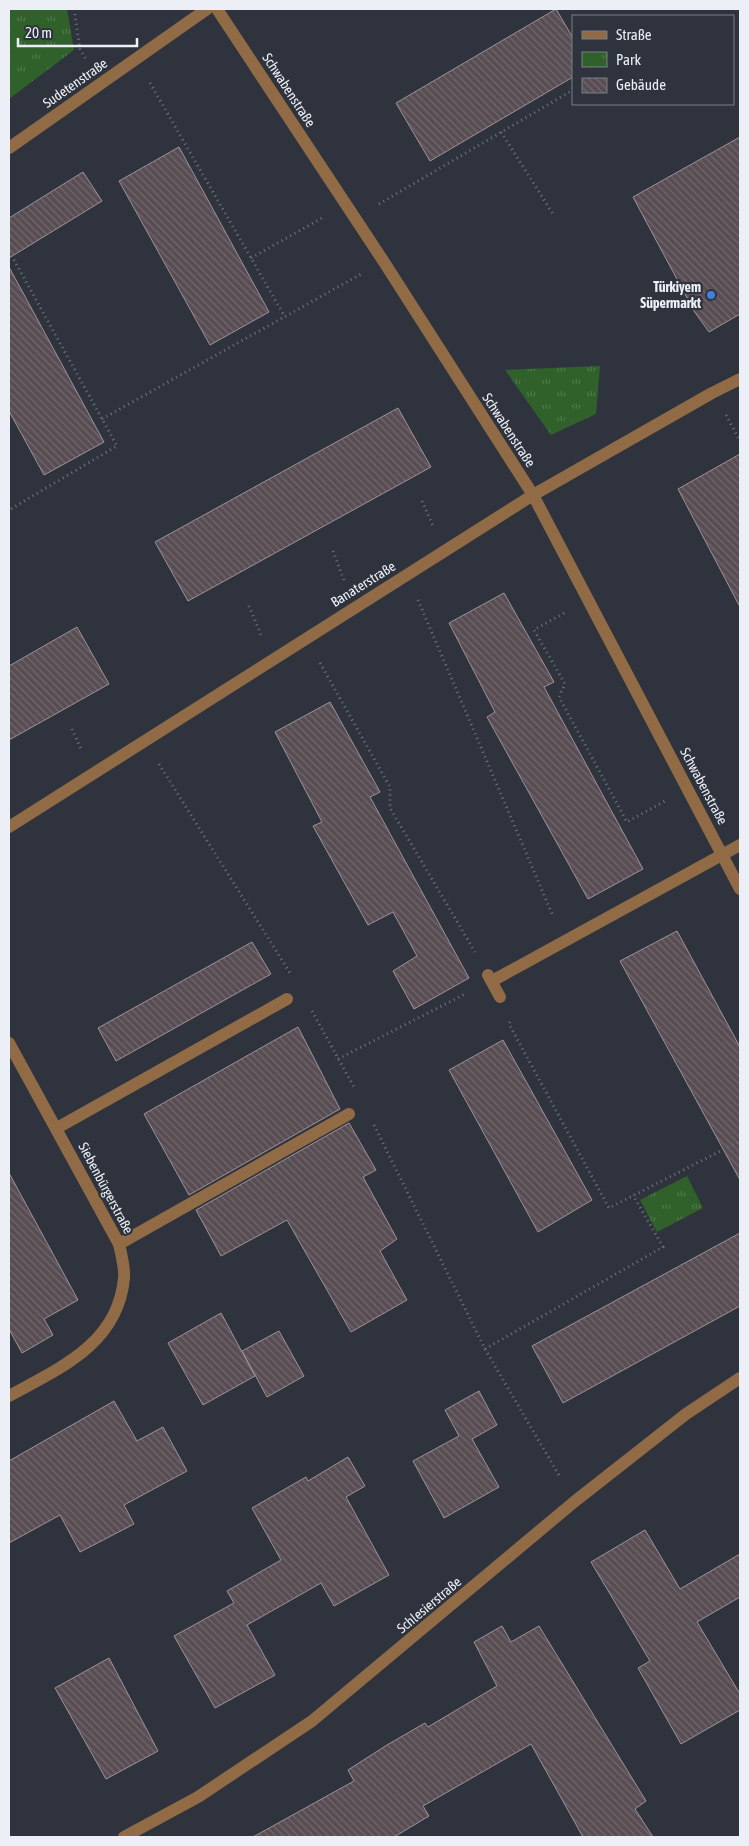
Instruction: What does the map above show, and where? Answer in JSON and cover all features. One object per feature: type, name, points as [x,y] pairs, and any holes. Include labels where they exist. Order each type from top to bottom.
[{"type":"street","name":"Sudetenstraße","points":[[9,148],[207,9]]},
{"type":"street","name":"Schwabenstraße","points":[[217,9],[384,262],[533,495],[740,889]]},
{"type":"street","name":"Banaterstraße","points":[[9,827],[533,495],[740,379]]},
{"type":"street","points":[[500,996],[490,978],[564,942],[740,845]]},
{"type":"street","points":[[57,1128],[287,1000]]},
{"type":"street","name":"Siebenbürgerstraße","points":[[9,1043],[119,1244],[124,1276],[120,1301],[104,1332],[72,1362],[9,1396]]},
{"type":"street","points":[[119,1244],[349,1114]]},
{"type":"street","name":"Schlesierstraße","points":[[124,1837],[198,1797],[312,1721],[588,1490],[686,1414],[740,1378]]},
{"type":"path","points":[[74,9],[80,49],[100,84]]},
{"type":"path","points":[[135,58],[285,316]]},
{"type":"path","points":[[355,218],[572,91]]},
{"type":"path","points":[[501,132],[553,214]]},
{"type":"path","points":[[251,258],[346,205]]},
{"type":"path","points":[[9,251],[117,446],[9,510]]},
{"type":"path","points":[[102,419],[384,262]]},
{"type":"path","points":[[333,551],[354,608]]},
{"type":"path","points":[[407,575],[564,942]]},
{"type":"path","points":[[588,599],[534,630],[565,684],[559,697],[626,822],[688,788]]},
{"type":"path","points":[[306,638],[390,788],[390,808],[490,978],[338,1060]]},
{"type":"path","points":[[500,996],[512,1019],[509,1024],[609,1208],[740,1141]]},
{"type":"path","points":[[485,1349],[663,1248],[633,1195]]},
{"type":"green space","points":[[9,9],[67,9],[74,50],[9,99]]},
{"type":"green space","points":[[600,366],[596,414],[551,435],[505,370]]},
{"type":"green space","points":[[687,1176],[703,1208],[657,1232],[640,1200]]},
{"type":"building","points":[[556,9],[572,36],[572,78],[430,161],[396,103]]},
{"type":"building","points":[[740,137],[740,314],[709,332],[694,311],[633,197]]},
{"type":"building","points":[[179,147],[269,312],[210,345],[119,181]]},
{"type":"building","points":[[83,172],[102,201],[9,258],[9,218]]},
{"type":"building","points":[[9,267],[104,442],[44,475],[9,411]]},
{"type":"building","points":[[398,408],[431,467],[188,601],[155,542]]},
{"type":"building","points":[[740,454],[740,607],[678,489]]},
{"type":"building","points":[[504,593],[554,682],[544,687],[643,869],[588,899],[487,717],[495,712],[449,623]]},
{"type":"building","points":[[77,627],[109,684],[9,740],[9,666]]},
{"type":"building","points":[[330,702],[380,792],[370,797],[469,978],[414,1009],[393,971],[417,956],[393,912],[368,925],[313,826],[322,822],[275,732]]},
{"type":"building","points":[[677,931],[740,1047],[740,1180],[620,961]]},
{"type":"building","points":[[252,942],[271,974],[116,1061],[98,1028]]},
{"type":"building","points":[[298,1027],[340,1109],[189,1195],[144,1114]]},
{"type":"building","points":[[503,1040],[592,1200],[538,1232],[449,1070]]},
{"type":"building","points":[[349,1123],[376,1170],[363,1177],[397,1239],[380,1251],[407,1300],[351,1332],[287,1220],[221,1256],[196,1210]]},
{"type":"building","points":[[9,1173],[78,1300],[44,1319],[53,1335],[22,1353],[9,1329]]},
{"type":"building","points":[[740,1233],[740,1306],[563,1403],[532,1346]]},
{"type":"building","points":[[221,1313],[255,1376],[203,1405],[168,1343]]},
{"type":"building","points":[[279,1331],[304,1376],[267,1397],[242,1351]]},
{"type":"building","points":[[479,1391],[497,1425],[472,1439],[499,1487],[444,1518],[413,1461],[459,1436],[445,1410]]},
{"type":"building","points":[[114,1401],[137,1441],[163,1427],[187,1471],[124,1505],[134,1524],[80,1552],[60,1515],[9,1543],[9,1461]]},
{"type":"building","points":[[348,1457],[365,1486],[346,1497],[389,1575],[334,1606],[321,1583],[247,1625],[275,1675],[215,1708],[174,1636],[234,1603],[227,1591],[281,1560],[252,1508],[306,1477],[308,1481]]},
{"type":"building","points":[[645,1530],[680,1589],[740,1554],[740,1597],[697,1622],[740,1694],[740,1710],[681,1744],[638,1668],[650,1661],[591,1562]]},
{"type":"building","points":[[502,1626],[511,1642],[539,1626],[646,1801],[635,1809],[653,1837],[583,1837],[531,1744],[423,1806],[429,1816],[394,1837],[253,1837],[354,1781],[348,1770],[387,1745],[425,1723],[428,1727],[497,1686],[474,1642]]},
{"type":"building","points":[[109,1658],[158,1751],[106,1779],[55,1688]]},
{"type":"place","name":"Türkiyem Süpermarkt","points":[[711,295]]}]
